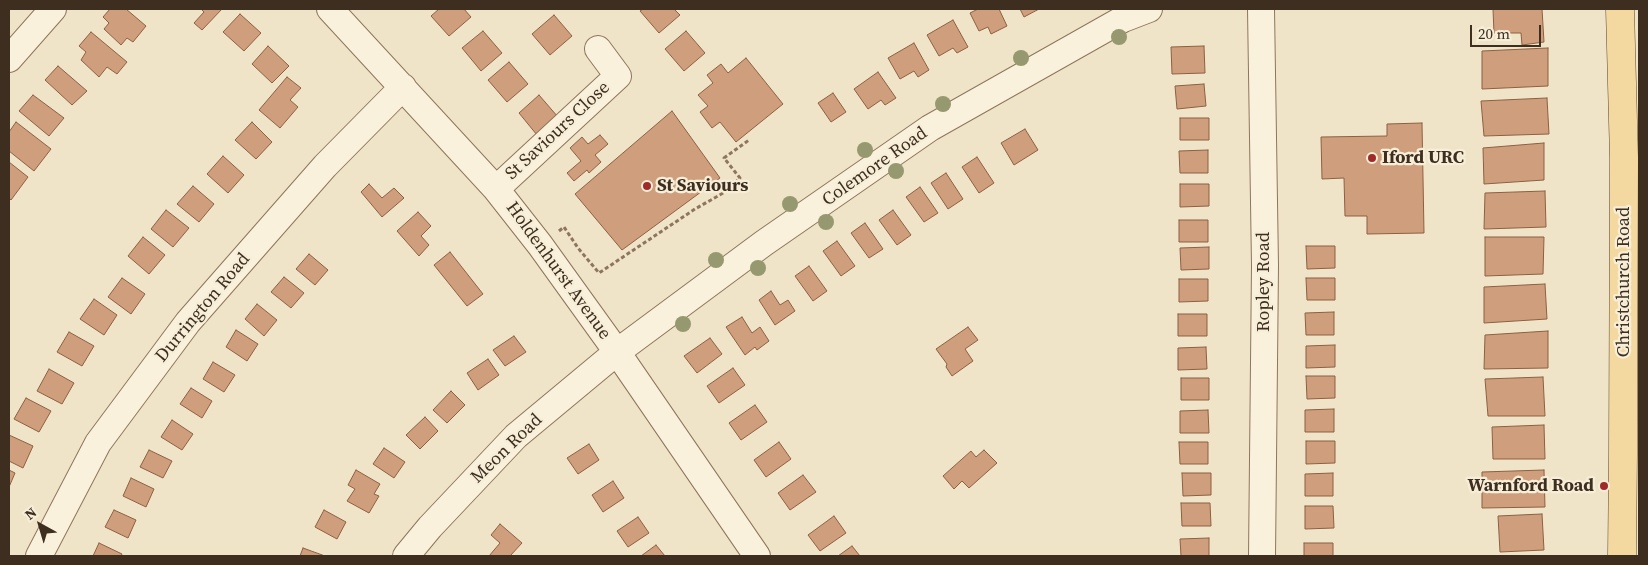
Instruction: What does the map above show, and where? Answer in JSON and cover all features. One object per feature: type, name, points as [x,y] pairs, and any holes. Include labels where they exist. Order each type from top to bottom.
[{"type":"main road","name":"Christchurch Road","points":[[1620,9],[1624,158],[1622,556]]},
{"type":"street","points":[[9,59],[52,9]]},
{"type":"street","name":"Holdenhurst Avenue","points":[[330,9],[496,188],[540,245],[617,352],[757,556]]},
{"type":"street","name":"Colemore Road","points":[[617,352],[764,243],[930,128],[1123,19],[1149,9]]},
{"type":"street","name":"Ropley Road","points":[[1261,9],[1265,266],[1262,556]]},
{"type":"street","name":"St Saviours Close","points":[[496,188],[618,76],[598,49]]},
{"type":"street","name":"Durrington Road","points":[[39,556],[98,443],[188,322],[325,166],[403,87]]},
{"type":"street","name":"Meon Road","points":[[406,556],[436,521],[516,436],[617,352]]},
{"type":"path","points":[[540,245],[564,227],[578,248],[599,273],[695,208],[725,192],[740,178],[724,158],[749,140]]},
{"type":"building","points":[[110,9],[126,9],[146,26],[133,42],[127,38],[121,45],[104,29],[109,23],[103,17]]},
{"type":"building","points":[[201,9],[222,9],[202,30],[194,23],[204,12]]},
{"type":"building","points":[[439,9],[464,9],[471,17],[449,36],[431,16]]},
{"type":"building","points":[[643,9],[674,9],[680,15],[659,33],[640,11]]},
{"type":"building","points":[[978,9],[999,9],[1007,26],[991,34],[988,27],[979,31],[970,13]]},
{"type":"building","points":[[1020,9],[1039,9],[1024,17]]},
{"type":"building","points":[[1493,9],[1542,9],[1544,42],[1522,45],[1521,33],[1494,33]]},
{"type":"building","points":[[240,14],[261,33],[244,51],[223,32]]},
{"type":"building","points":[[554,15],[572,36],[550,55],[532,34]]},
{"type":"building","points":[[953,20],[968,47],[957,53],[953,48],[939,56],[927,35]]},
{"type":"building","points":[[483,31],[502,53],[481,71],[462,48]]},
{"type":"building","points":[[686,31],[705,53],[684,71],[665,49]]},
{"type":"building","points":[[91,32],[127,62],[117,74],[107,67],[99,77],[81,60],[86,52],[79,46]]},
{"type":"building","points":[[914,43],[929,70],[918,77],[914,71],[900,79],[888,58]]},
{"type":"building","points":[[268,46],[289,66],[272,83],[252,64]]},
{"type":"building","points":[[1204,46],[1205,73],[1172,74],[1171,47]]},
{"type":"building","points":[[1548,48],[1548,86],[1482,89],[1482,51]]},
{"type":"building","points":[[746,58],[783,104],[736,142],[720,122],[712,128],[700,112],[708,106],[698,95],[713,83],[707,75],[721,64],[728,73]]},
{"type":"building","points":[[509,62],[528,84],[507,102],[488,80]]},
{"type":"building","points":[[58,66],[87,91],[72,105],[45,80]]},
{"type":"building","points":[[878,72],[896,98],[885,105],[881,100],[868,109],[854,89]]},
{"type":"building","points":[[287,77],[301,88],[290,100],[298,107],[280,128],[259,110]]},
{"type":"building","points":[[1204,84],[1206,106],[1177,109],[1175,86]]},
{"type":"building","points":[[833,93],[846,112],[831,122],[818,103]]},
{"type":"building","points":[[33,95],[64,118],[49,136],[19,111]]},
{"type":"building","points":[[539,95],[558,117],[537,135],[519,113]]},
{"type":"building","points":[[1547,98],[1549,134],[1484,136],[1481,101]]},
{"type":"building","name":"St Saviours","points":[[672,111],[720,178],[622,250],[575,194]]},
{"type":"building","points":[[1180,118],[1209,118],[1209,140],[1180,140]]},
{"type":"building","points":[[16,122],[51,149],[34,171],[9,151],[9,132]]},
{"type":"building","points":[[252,122],[272,142],[256,159],[235,140]]},
{"type":"building","name":"Iford URC","points":[[1422,123],[1424,233],[1367,234],[1367,216],[1345,216],[1344,178],[1322,179],[1321,137],[1387,136],[1387,124]]},
{"type":"building","points":[[1025,129],[1038,150],[1014,165],[1001,143]]},
{"type":"building","points":[[600,135],[608,144],[595,155],[601,162],[589,173],[587,170],[574,181],[567,173],[581,161],[570,148],[582,137],[588,144]]},
{"type":"building","points":[[1544,143],[1544,180],[1484,184],[1483,148]]},
{"type":"building","points":[[1208,150],[1208,173],[1180,173],[1179,151]]},
{"type":"building","points":[[223,156],[244,175],[228,193],[207,174]]},
{"type":"building","points":[[977,157],[994,183],[979,193],[962,167]]},
{"type":"building","points":[[9,162],[28,177],[11,200],[9,198]]},
{"type":"building","points":[[946,173],[963,199],[948,209],[931,183]]},
{"type":"building","points":[[369,184],[382,198],[394,188],[404,198],[382,217],[361,192]]},
{"type":"building","points":[[1180,184],[1209,184],[1209,206],[1180,207]]},
{"type":"building","points":[[193,186],[214,204],[199,222],[177,204]]},
{"type":"building","points":[[920,187],[938,213],[924,222],[906,197]]},
{"type":"building","points":[[1545,191],[1546,227],[1484,229],[1485,193]]},
{"type":"building","points":[[166,210],[189,228],[173,247],[151,229]]},
{"type":"building","points":[[893,210],[911,235],[897,245],[879,220]]},
{"type":"building","points":[[418,212],[431,226],[421,236],[429,245],[419,256],[397,231]]},
{"type":"building","points":[[1179,220],[1208,220],[1208,242],[1179,242]]},
{"type":"building","points":[[865,223],[883,249],[869,258],[851,233]]},
{"type":"building","points":[[143,237],[165,255],[149,274],[128,256]]},
{"type":"building","points":[[1485,237],[1544,237],[1543,274],[1485,276]]},
{"type":"building","points":[[837,241],[855,266],[841,276],[823,251]]},
{"type":"building","points":[[1306,246],[1335,246],[1335,268],[1307,269]]},
{"type":"building","points":[[1209,247],[1209,269],[1181,270],[1180,248]]},
{"type":"building","points":[[450,252],[483,294],[467,306],[434,265]]},
{"type":"building","points":[[309,254],[328,270],[315,285],[296,269]]},
{"type":"building","points":[[809,266],[827,291],[813,301],[795,276]]},
{"type":"building","points":[[284,277],[304,293],[291,308],[271,292]]},
{"type":"building","points":[[122,278],[145,294],[131,314],[108,297]]},
{"type":"building","points":[[1306,278],[1335,278],[1335,300],[1307,300]]},
{"type":"building","points":[[1179,279],[1208,279],[1208,301],[1179,302]]},
{"type":"building","points":[[1545,284],[1547,319],[1484,323],[1484,287]]},
{"type":"building","points":[[771,291],[780,305],[788,300],[795,311],[775,325],[759,300]]},
{"type":"building","points":[[94,299],[117,315],[104,335],[80,319]]},
{"type":"building","points":[[257,304],[277,320],[264,336],[245,319]]},
{"type":"building","points":[[1334,312],[1334,335],[1306,335],[1305,313]]},
{"type":"building","points":[[1178,314],[1207,314],[1207,336],[1178,336]]},
{"type":"building","points":[[742,317],[752,333],[760,327],[769,341],[757,350],[755,347],[745,355],[726,327]]},
{"type":"building","points":[[968,327],[978,340],[965,349],[973,361],[952,376],[946,367],[947,364],[936,349]]},
{"type":"building","points":[[236,330],[258,344],[247,361],[226,347]]},
{"type":"building","points":[[1548,331],[1548,368],[1484,369],[1485,335]]},
{"type":"building","points":[[69,332],[94,346],[82,366],[57,352]]},
{"type":"building","points":[[514,336],[526,352],[505,366],[493,350]]},
{"type":"building","points":[[710,338],[722,354],[697,373],[684,356]]},
{"type":"building","points":[[1335,345],[1335,367],[1306,368],[1306,346]]},
{"type":"building","points":[[1206,347],[1207,369],[1178,370],[1178,348]]},
{"type":"building","points":[[488,359],[499,375],[478,390],[467,373]]},
{"type":"building","points":[[213,362],[235,375],[224,392],[203,379]]},
{"type":"building","points":[[733,368],[745,385],[719,403],[707,386]]},
{"type":"building","points":[[49,369],[74,383],[62,404],[37,391]]},
{"type":"building","points":[[1306,376],[1335,376],[1335,398],[1307,399]]},
{"type":"building","points":[[1543,377],[1545,416],[1488,416],[1485,379]]},
{"type":"building","points":[[1181,378],[1209,378],[1209,400],[1181,400]]},
{"type":"building","points":[[191,388],[212,401],[202,418],[180,404]]},
{"type":"building","points":[[451,391],[465,405],[447,423],[433,410]]},
{"type":"building","points":[[26,398],[51,411],[39,432],[14,419]]},
{"type":"building","points":[[755,405],[767,422],[741,440],[729,423]]},
{"type":"building","points":[[1334,409],[1334,432],[1305,432],[1305,410]]},
{"type":"building","points":[[1208,410],[1209,433],[1180,433],[1180,411]]},
{"type":"building","points":[[425,417],[438,431],[420,449],[406,435]]},
{"type":"building","points":[[172,420],[193,434],[182,450],[161,437]]},
{"type":"building","points":[[1544,425],[1545,459],[1493,459],[1492,427]]},
{"type":"building","points":[[9,435],[33,446],[23,468],[9,461]]},
{"type":"building","points":[[1306,441],[1335,441],[1335,463],[1306,464]]},
{"type":"building","points":[[779,442],[791,459],[766,477],[754,460]]},
{"type":"building","points":[[1179,442],[1208,442],[1208,464],[1180,464]]},
{"type":"building","points":[[589,444],[599,460],[578,474],[567,458]]},
{"type":"building","points":[[384,448],[405,462],[394,478],[373,464]]},
{"type":"building","points":[[149,450],[172,461],[163,478],[140,467]]},
{"type":"building","points":[[984,450],[997,463],[969,488],[962,481],[954,489],[943,476],[971,451],[976,457]]},
{"type":"building","points":[[9,470],[15,473],[9,487]]},
{"type":"building","points":[[356,470],[380,484],[374,494],[379,496],[369,513],[347,501],[355,489],[348,485]]},
{"type":"building","points":[[1544,470],[1545,507],[1482,508],[1482,472]]},
{"type":"building","points":[[1182,473],[1211,473],[1211,495],[1183,496]]},
{"type":"building","points":[[1333,473],[1333,496],[1305,496],[1305,474]]},
{"type":"building","points":[[803,475],[816,492],[790,510],[778,493]]},
{"type":"building","points":[[131,478],[154,489],[146,507],[123,496]]},
{"type":"building","points":[[613,481],[624,498],[603,512],[592,495]]},
{"type":"building","points":[[1181,503],[1210,503],[1211,526],[1182,526]]},
{"type":"building","points":[[1305,506],[1333,506],[1334,528],[1305,529]]},
{"type":"building","points":[[114,510],[136,520],[128,538],[105,527]]},
{"type":"building","points":[[324,510],[346,522],[337,539],[315,527]]},
{"type":"building","points":[[1542,514],[1544,550],[1500,552],[1498,516]]},
{"type":"building","points":[[834,516],[846,533],[820,551],[808,535]]},
{"type":"building","points":[[638,517],[649,533],[628,547],[617,531]]},
{"type":"building","points":[[500,524],[522,543],[510,556],[489,556],[500,543],[491,535]]},
{"type":"building","points":[[1209,538],[1209,556],[1181,556],[1180,539]]},
{"type":"building","points":[[99,543],[122,554],[121,556],[93,556]]},
{"type":"building","points":[[1304,543],[1333,543],[1333,556],[1304,556]]},
{"type":"building","points":[[656,545],[665,556],[641,556]]},
{"type":"building","points":[[852,546],[860,556],[838,556]]},
{"type":"building","points":[[303,548],[325,556],[300,556]]},
{"type":"place","name":"Iford URC","points":[[1372,158]]},
{"type":"place","name":"St Saviours","points":[[647,186]]},
{"type":"place","name":"Warnford Road","points":[[1604,486]]}]
